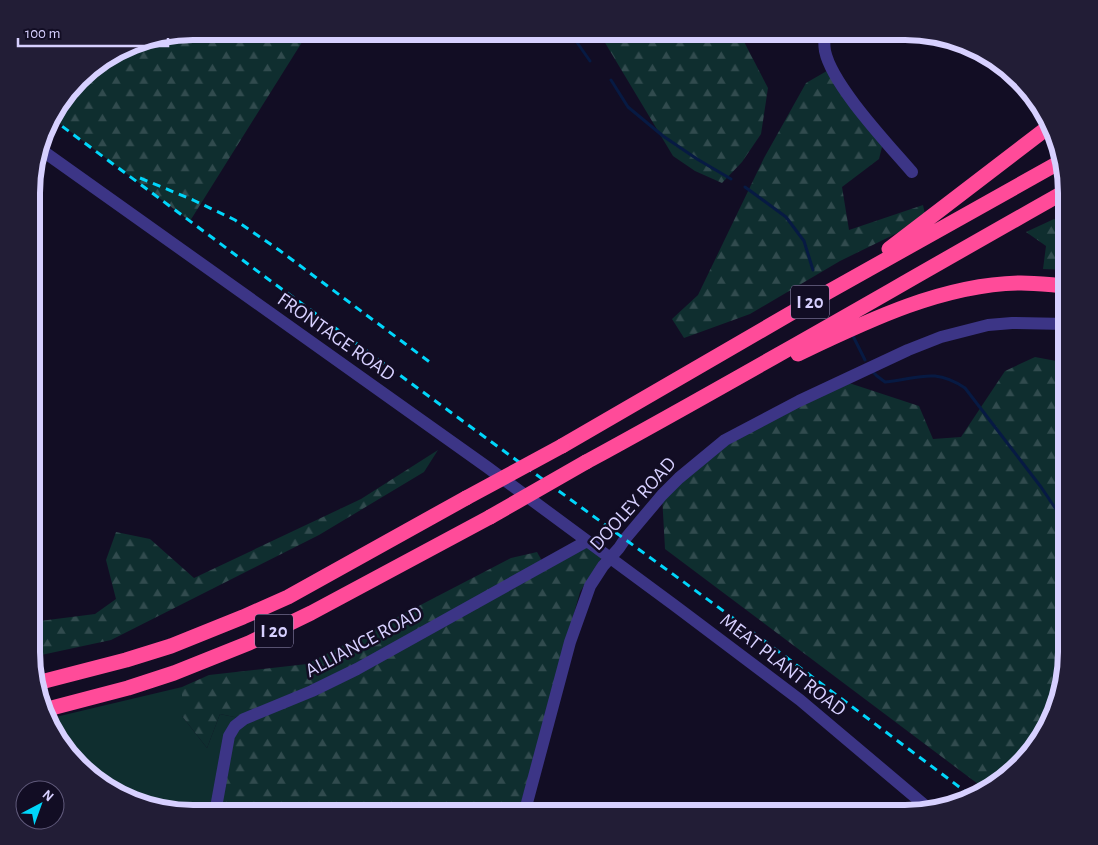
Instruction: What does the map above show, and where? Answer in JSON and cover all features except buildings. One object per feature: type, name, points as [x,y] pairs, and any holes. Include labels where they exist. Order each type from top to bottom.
[{"type":"highway","points":[[846,282],[1044,130]]},
{"type":"highway","name":"I 20","points":[[43,681],[171,646],[288,597],[562,446],[846,282],[1055,165]]},
{"type":"highway","name":"I 20","points":[[51,708],[128,688],[174,673],[249,643],[320,609],[695,403],[1058,196]]},
{"type":"highway","points":[[695,403],[834,337],[905,308],[962,290],[1022,283],[1058,285]]},
{"type":"street","points":[[825,40],[825,52],[832,68],[848,94],[912,172]]},
{"type":"street","name":"FRONTAGE ROAD","points":[[45,153],[487,467],[610,558]]},
{"type":"street","name":"DOOLEY ROAD","points":[[526,805],[570,642],[590,586],[610,558],[662,495],[679,478],[715,446],[725,440],[799,401],[908,350],[956,332],[988,325],[1012,323],[1058,324]]},
{"type":"street","name":"ALLIANCE ROAD","points":[[216,805],[229,736],[235,726],[244,719],[312,691],[357,669],[587,541]]},
{"type":"street","name":"MEAT PLANT ROAD","points":[[610,558],[800,700],[923,804]]},
{"type":"green space","points":[[183,40],[303,40],[190,221],[57,122],[60,116],[78,92],[92,78],[116,60],[144,48]]},
{"type":"green space","points":[[603,40],[743,40],[768,88],[761,134],[742,162],[722,183],[695,171],[673,156]]},
{"type":"green space","points":[[832,68],[884,139],[879,159],[842,187],[849,230],[923,205],[926,219],[840,261],[750,314],[684,338],[672,319],[698,295],[764,158],[806,83]]},
{"type":"green space","points":[[1054,219],[1058,221],[1058,270],[1043,269],[1046,246],[1026,232]]},
{"type":"green space","points":[[1035,357],[1058,361],[1058,662],[1053,692],[1038,729],[1013,760],[980,786],[665,549],[662,495],[715,446],[843,381],[919,406],[933,439],[961,437],[1005,371]]},
{"type":"green space","points":[[438,450],[424,472],[319,535],[111,640],[40,655],[40,621],[95,614],[116,599],[106,560],[116,532],[150,539],[194,578],[361,499]]},
{"type":"green space","points":[[587,546],[602,557],[580,592],[521,805],[217,805],[228,748],[244,719],[220,714],[207,748],[182,716],[182,687],[209,675],[307,664],[511,558],[537,552],[546,568]]},
{"type":"green space","points":[[182,687],[182,716],[207,748],[220,714],[244,719],[217,805],[183,805],[153,800],[125,789],[108,779],[78,753],[60,729],[55,717]]},
{"type":"waterway","points":[[575,40],[590,61]]},
{"type":"waterway","points":[[611,80],[628,107],[663,136],[731,179]]},
{"type":"waterway","points":[[745,187],[786,217],[804,241],[813,270]]},
{"type":"waterway","points":[[853,336],[865,360]]},
{"type":"waterway","points":[[871,370],[885,382],[935,376],[965,388],[1058,512]]},
{"type":"railway","points":[[57,123],[268,279],[755,634],[966,792]]},
{"type":"railway","points":[[140,178],[235,220],[279,250],[431,363]]}]
